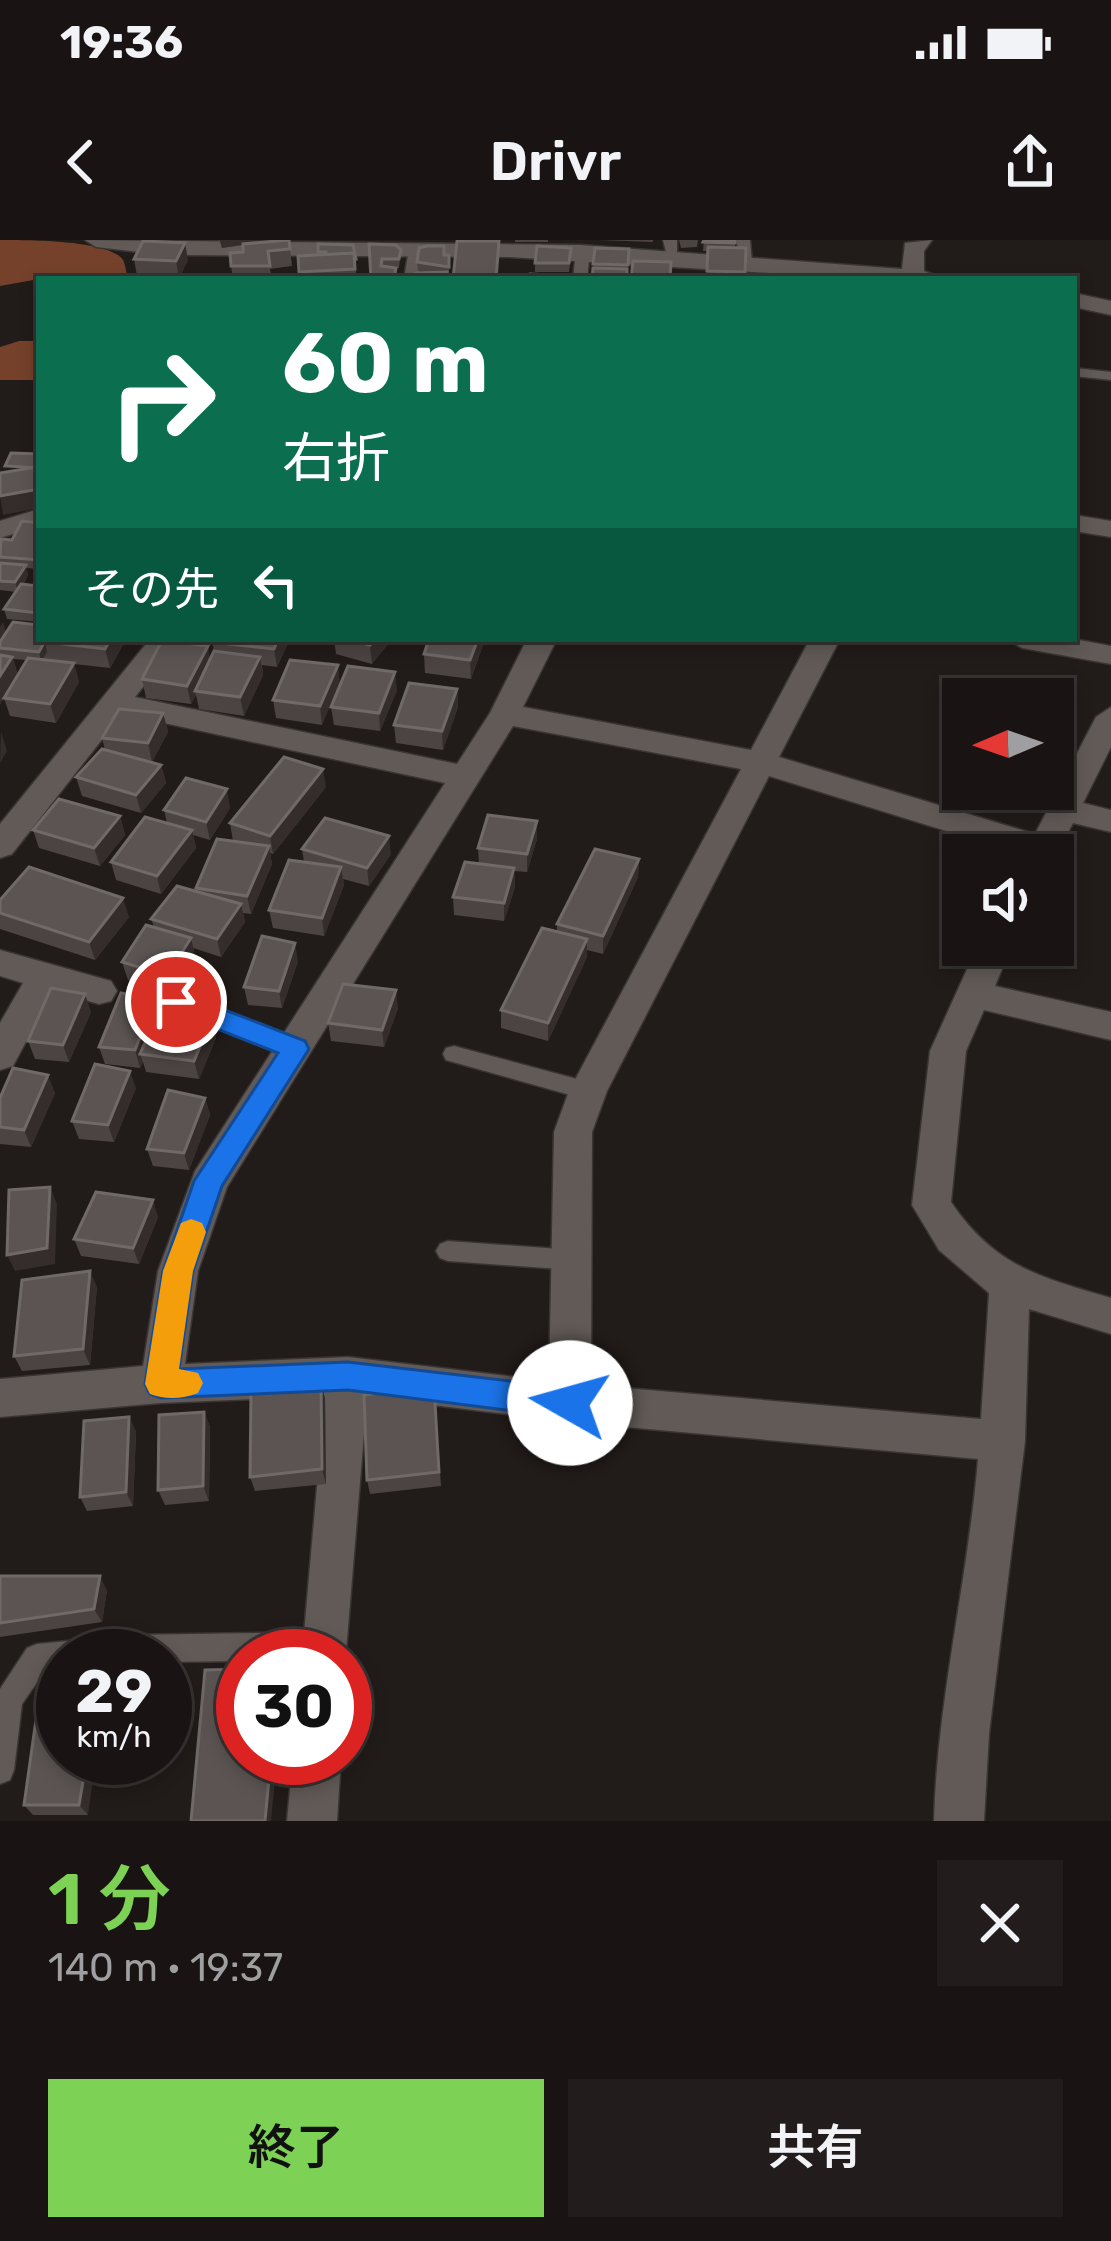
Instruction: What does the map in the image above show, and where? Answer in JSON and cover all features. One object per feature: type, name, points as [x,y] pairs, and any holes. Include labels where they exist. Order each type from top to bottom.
[{"type":"street","points":[[96,240],[209,253],[502,245],[583,251],[671,247],[702,267],[745,250],[907,276]]},
{"type":"street","points":[[919,276],[913,248],[922,240]]},
{"type":"street","points":[[199,276],[209,253]]},
{"type":"street","points":[[1077,302],[1111,308]]},
{"type":"street","points":[[0,530],[36,519]]},
{"type":"street","points":[[1077,523],[1111,529]]},
{"type":"street","points":[[0,846],[164,642]]},
{"type":"street","points":[[161,1384],[178,1271],[209,1181],[506,714],[541,642]]},
{"type":"street","points":[[570,1403],[573,1132],[588,1091],[824,642]]},
{"type":"street","points":[[1039,642],[1111,655]]},
{"type":"street","points":[[115,703],[466,777]]},
{"type":"street","points":[[506,714],[763,763],[987,834]]},
{"type":"street","points":[[1074,786],[1111,717]]},
{"type":"street","points":[[1066,810],[1111,821]]},
{"type":"street","points":[[0,963],[99,991]]},
{"type":"street","points":[[985,966],[948,1051],[931,1205],[953,1238],[1010,1286],[1111,1316]]},
{"type":"street","points":[[0,1056],[44,976]]},
{"type":"street","points":[[971,994],[1111,1026]]},
{"type":"street","points":[[959,1821],[958,1771],[986,1594],[1003,1441],[1010,1286]]},
{"type":"street","points":[[0,1398],[161,1384],[348,1376],[570,1403],[1003,1441]]},
{"type":"street","points":[[327,1629],[348,1376]]},
{"type":"street","points":[[312,1821],[315,1785]]},
{"type":"lane","points":[[411,276],[416,248]]},
{"type":"lane","points":[[580,276],[583,251]]},
{"type":"lane","points":[[1077,372],[1111,376]]},
{"type":"lane","points":[[176,1002],[296,1049]]},
{"type":"lane","points":[[454,1054],[588,1091]]},
{"type":"lane","points":[[448,1251],[574,1260]]},
{"type":"lane","points":[[0,1770],[4,1701],[37,1658],[127,1649],[216,1650]]},
{"type":"shaded area","points":[[0,240],[102,248],[123,260],[127,276],[36,276],[0,286]]},
{"type":"shaded area","points":[[36,341],[36,380],[0,380],[0,347]]},
{"type":"building","points":[[289,240],[290,249],[268,251],[270,266],[231,266],[230,253],[243,252],[243,244]]},
{"type":"building","points":[[143,241],[185,243],[176,261],[134,259]]},
{"type":"building","points":[[457,241],[499,241],[496,276],[453,276]]},
{"type":"building","points":[[318,244],[353,245],[356,259],[354,253],[318,252]]},
{"type":"building","points":[[369,244],[396,245],[401,250],[399,259],[382,259],[381,266],[396,268],[395,276],[371,276]]},
{"type":"building","points":[[444,246],[449,267],[417,262],[419,248]]},
{"type":"building","points":[[537,246],[571,248],[569,263],[535,263]]},
{"type":"building","points":[[708,247],[746,248],[745,272],[707,271]]},
{"type":"building","points":[[595,248],[629,249],[628,265],[593,264]]},
{"type":"building","points":[[354,253],[355,269],[299,272],[298,256]]},
{"type":"building","points":[[633,261],[671,262],[670,276],[631,276]]},
{"type":"building","points":[[593,268],[627,269],[627,276],[592,276]]},
{"type":"building","points":[[447,272],[446,276],[416,273]]},
{"type":"building","points":[[11,453],[36,454],[36,468],[5,466]]},
{"type":"building","points":[[36,467],[36,490],[0,496],[0,473]]},
{"type":"building","points":[[22,521],[36,523],[36,560],[0,557],[1,539],[12,540]]},
{"type":"building","points":[[0,563],[26,565],[15,582],[0,581]]},
{"type":"building","points":[[21,584],[36,586],[36,613],[4,609]]},
{"type":"building","points":[[13,622],[36,625],[36,642],[44,642],[39,652],[0,648]]},
{"type":"building","points":[[45,642],[109,642],[105,649]]},
{"type":"building","points":[[161,642],[208,646],[187,686],[142,679]]},
{"type":"building","points":[[212,642],[277,642],[274,649]]},
{"type":"building","points":[[428,642],[477,642],[470,660],[424,654]]},
{"type":"building","points":[[214,651],[260,657],[240,697],[195,691]]},
{"type":"building","points":[[0,655],[12,657],[0,676]]},
{"type":"building","points":[[28,658],[74,663],[50,704],[4,698]]},
{"type":"building","points":[[290,660],[338,665],[320,706],[273,700]]},
{"type":"building","points":[[348,666],[395,672],[379,713],[331,707]]},
{"type":"building","points":[[409,683],[457,689],[442,731],[394,725]]},
{"type":"building","points":[[119,709],[163,713],[148,743],[102,738]]},
{"type":"building","points":[[102,749],[161,765],[136,795],[76,777]]},
{"type":"building","points":[[284,757],[323,769],[270,836],[230,823]]},
{"type":"building","points":[[186,778],[227,789],[206,822],[164,810]]},
{"type":"building","points":[[59,799],[120,816],[94,848],[33,830]]},
{"type":"building","points":[[488,815],[537,821],[527,854],[478,848]]},
{"type":"building","points":[[145,817],[192,830],[157,876],[111,862]]},
{"type":"building","points":[[325,818],[389,836],[367,868],[302,849]]},
{"type":"building","points":[[217,839],[269,846],[247,896],[196,888]]},
{"type":"building","points":[[595,849],[639,859],[603,936],[557,924]]},
{"type":"building","points":[[289,860],[341,867],[322,918],[269,910]]},
{"type":"building","points":[[465,862],[514,868],[504,903],[453,897]]},
{"type":"building","points":[[29,867],[123,898],[89,942],[0,913],[0,900]]},
{"type":"building","points":[[177,886],[241,904],[217,939],[151,919]]},
{"type":"building","points":[[146,925],[191,938],[167,976],[122,962]]},
{"type":"building","points":[[542,928],[587,939],[548,1023],[501,1010]]},
{"type":"building","points":[[262,936],[295,943],[279,991],[244,987]]},
{"type":"building","points":[[343,984],[396,990],[382,1030],[328,1023]]},
{"type":"building","points":[[51,988],[85,994],[63,1045],[28,1041]]},
{"type":"building","points":[[121,993],[155,1000],[135,1050],[99,1047]]},
{"type":"building","points":[[158,1014],[211,1020],[194,1061],[140,1054]]},
{"type":"building","points":[[95,1064],[130,1071],[108,1125],[72,1121]]},
{"type":"building","points":[[13,1068],[48,1075],[24,1130],[0,1127],[0,1098]]},
{"type":"building","points":[[168,1090],[205,1098],[184,1153],[147,1149]]},
{"type":"building","points":[[50,1187],[47,1248],[7,1255],[9,1190]]},
{"type":"building","points":[[96,1192],[153,1200],[133,1248],[74,1239]]},
{"type":"building","points":[[90,1271],[83,1349],[14,1356],[22,1280]]},
{"type":"building","points":[[321,1383],[322,1469],[250,1477],[251,1392]]},
{"type":"building","points":[[434,1386],[439,1472],[367,1480],[364,1395]]},
{"type":"building","points":[[204,1412],[203,1486],[158,1490],[159,1415]]},
{"type":"building","points":[[129,1417],[126,1492],[80,1497],[84,1421]]},
{"type":"building","points":[[0,1576],[100,1576],[94,1609],[0,1623]]},
{"type":"building","points":[[205,1670],[216,1670],[216,1785],[268,1785],[265,1821],[191,1821]]},
{"type":"building","points":[[36,1720],[36,1785],[82,1785],[79,1805],[24,1805]]},
{"type":"slow traffic","points":[[187,1383],[161,1384],[178,1271],[191,1232]]},
{"type":"route","points":[[176,1002],[296,1049],[209,1181],[178,1271],[161,1384],[348,1376],[570,1403]]}]
